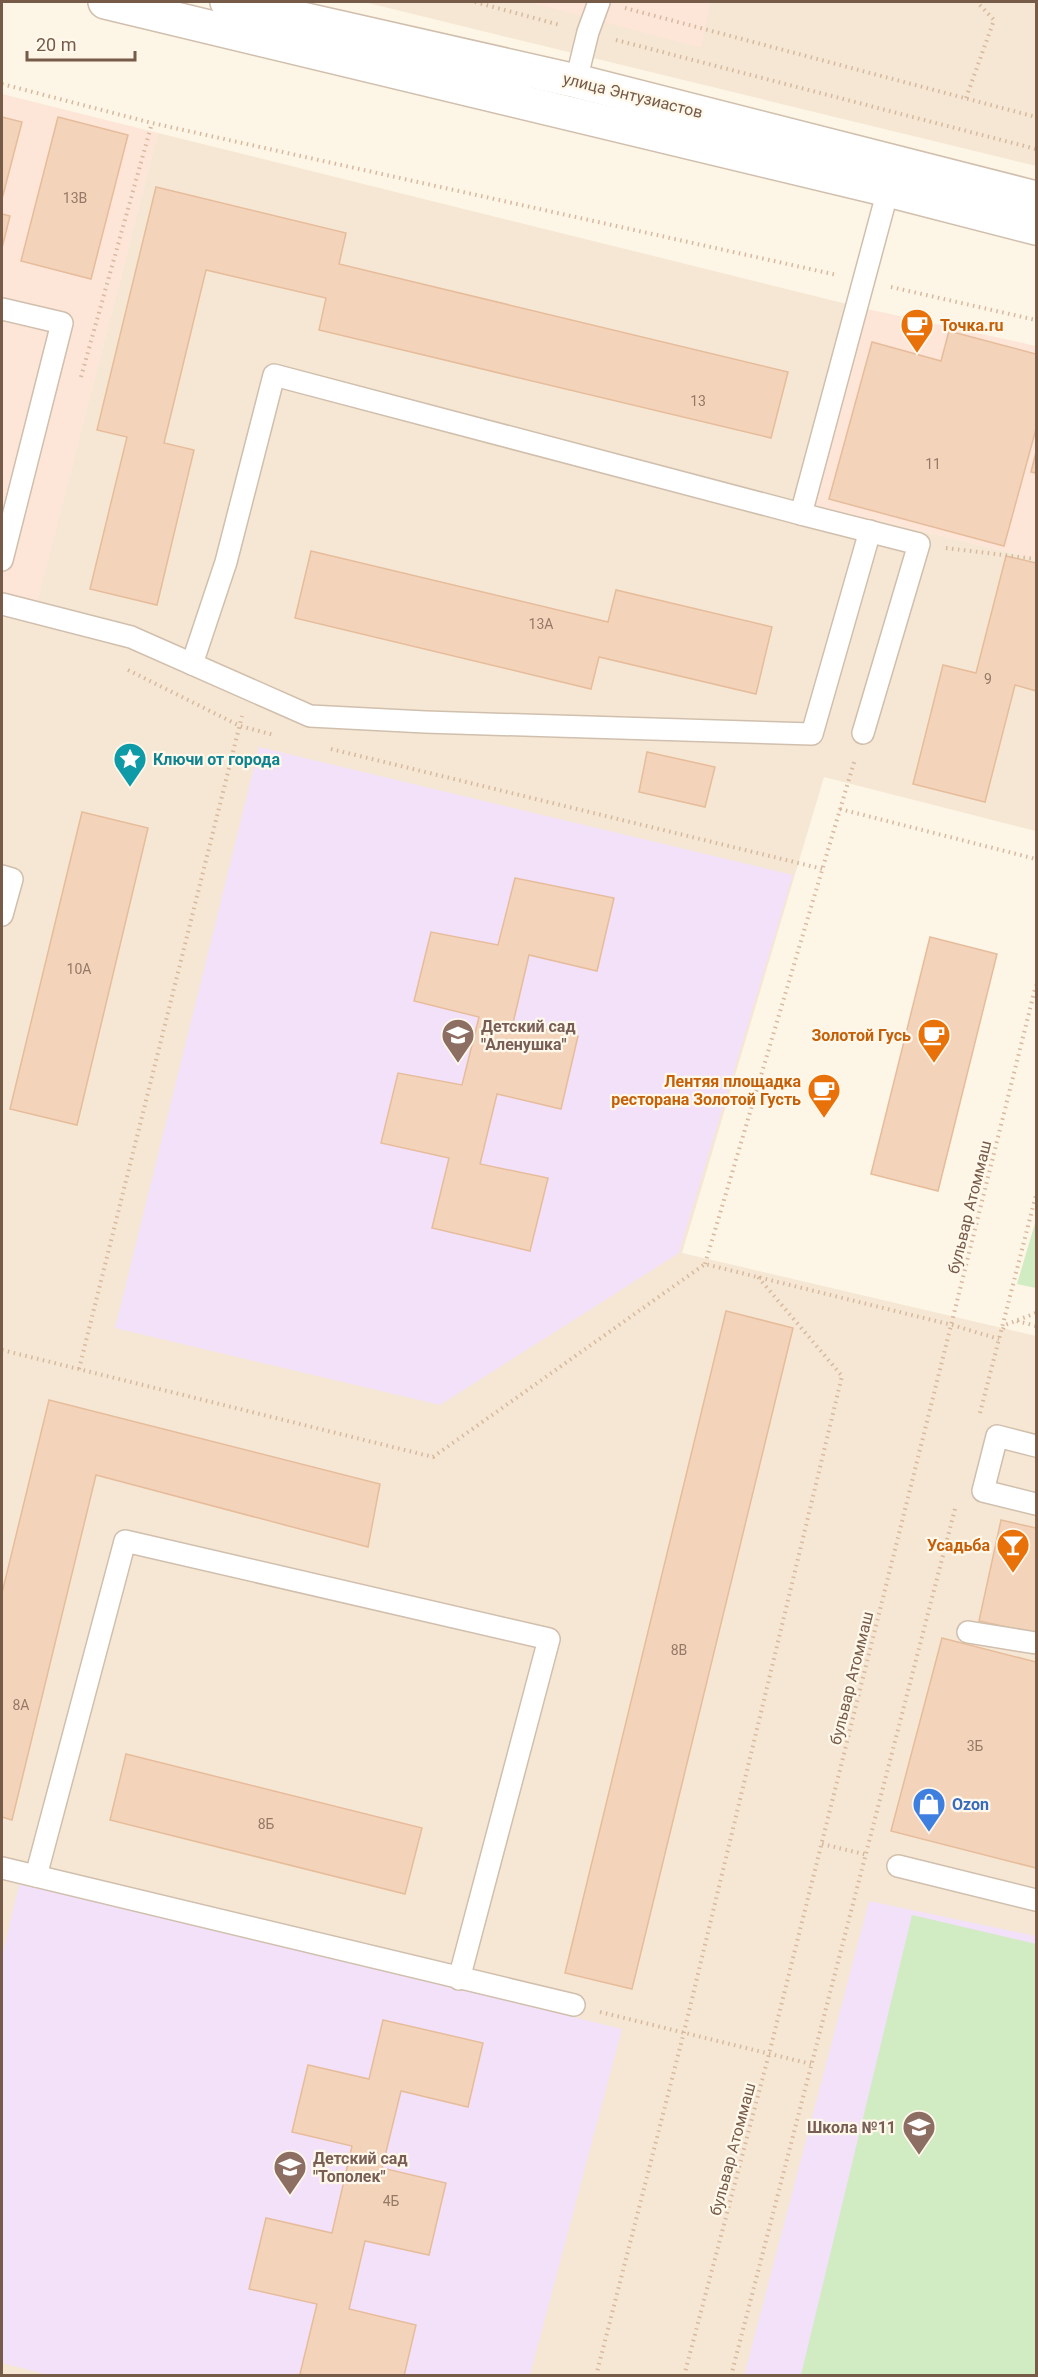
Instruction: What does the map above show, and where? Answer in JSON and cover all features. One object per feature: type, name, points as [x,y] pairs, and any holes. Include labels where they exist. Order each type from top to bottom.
[{"type":"street","points":[[105,2],[888,190],[1036,228]]},
{"type":"street","name":"улица Энтузиастов","points":[[227,2],[576,81],[1036,198]]},
{"type":"lane","points":[[576,81],[588,32],[599,2]]},
{"type":"lane","points":[[801,514],[888,190]]},
{"type":"lane","points":[[2,309],[62,323],[2,560]]},
{"type":"lane","points":[[192,664],[226,562],[274,375],[919,544],[863,733]]},
{"type":"lane","points":[[2,604],[131,637],[310,716],[425,722],[812,734],[870,531]]},
{"type":"lane","points":[[2,876],[12,879],[2,915]]},
{"type":"lane","points":[[1036,1446],[997,1436],[983,1491],[1036,1504]]},
{"type":"lane","points":[[36,1876],[125,1541],[549,1639],[459,1979]]},
{"type":"lane","points":[[968,1632],[1036,1643]]},
{"type":"lane","points":[[897,1866],[1036,1900]]},
{"type":"lane","points":[[2,1868],[574,2005]]},
{"type":"path","points":[[475,2],[1036,148]]},
{"type":"path","points":[[966,98],[994,20],[977,2]]},
{"type":"path","points":[[624,8],[1036,117]]},
{"type":"path","points":[[2,84],[152,123],[1036,320]]},
{"type":"path","points":[[78,389],[152,123]]},
{"type":"path","points":[[919,544],[1036,559]]},
{"type":"path","points":[[79,1369],[249,689]]},
{"type":"path","points":[[240,726],[285,738]]},
{"type":"path","points":[[2,1350],[433,1457],[705,1264],[863,733]]},
{"type":"path","points":[[320,746],[823,869]]},
{"type":"path","points":[[840,809],[1036,859]]},
{"type":"path","name":"бульвар Атоммаш","points":[[684,2376],[769,2054],[1036,985]]},
{"type":"path","points":[[978,1420],[1036,1195]]},
{"type":"path","points":[[705,1264],[952,1325],[999,1340]]},
{"type":"path","points":[[596,2376],[684,2032],[842,1376],[758,1277]]},
{"type":"path","points":[[999,1340],[1005,1325],[1036,1313]]},
{"type":"path","points":[[1017,1321],[1036,1326]]},
{"type":"path","points":[[731,2376],[957,1500]]},
{"type":"path","points":[[822,1844],[866,1854]]},
{"type":"path","points":[[574,2005],[811,2064]]},
{"type":"shaded area","points":[[364,2],[1036,2],[1036,166]]},
{"type":"shaded area","points":[[528,2],[711,2],[701,48]]},
{"type":"shaded area","points":[[2,94],[158,133],[37,604],[2,595]]},
{"type":"shaded area","points":[[158,133],[867,309],[814,505],[1036,559],[1036,831],[824,777],[682,1253],[1036,1336],[1036,2375],[2,2375],[2,595],[37,603]]},
{"type":"shaded area","points":[[867,309],[1036,346],[1036,559],[814,505]]},
{"type":"shaded area","name":"Детский сад \"Аленушка\"","points":[[259,747],[793,875],[679,1253],[440,1405],[115,1328]]},
{"type":"shaded area","name":"Детский сад \"Тополек\"","points":[[20,1881],[622,2029],[530,2375],[52,2376],[2,2363],[2,1956]]},
{"type":"shaded area","name":"Школа №11","points":[[869,1901],[1036,1936],[1036,2375],[744,2376]]},
{"type":"green space","points":[[1036,1220],[1036,1288],[1017,1284]]},
{"type":"green space","name":"Школа №11","points":[[912,1915],[1036,1944],[1036,2375],[801,2375]]},
{"type":"building","points":[[2,117],[22,122],[2,199]]},
{"type":"building","points":[[58,117],[128,135],[91,279],[21,261]]},
{"type":"building","points":[[156,187],[346,233],[339,264],[788,372],[771,438],[319,330],[326,298],[206,270],[164,443],[194,450],[157,605],[90,589],[127,437],[97,430]]},
{"type":"building","points":[[2,214],[10,216],[2,248]]},
{"type":"building","points":[[949,331],[1036,354],[1036,429],[1004,546],[829,499],[872,342],[941,361]]},
{"type":"building","points":[[1036,452],[1036,473],[1031,472]]},
{"type":"building","points":[[311,551],[608,622],[616,590],[772,627],[756,694],[599,657],[591,689],[295,618]]},
{"type":"building","points":[[1006,556],[1036,563],[1036,691],[1015,685],[985,802],[913,784],[943,665],[976,673]]},
{"type":"building","points":[[647,752],[715,767],[705,807],[639,792]]},
{"type":"building","points":[[82,812],[148,828],[77,1125],[10,1109]]},
{"type":"building","points":[[515,878],[614,898],[597,971],[529,955],[513,1023],[578,1036],[561,1109],[497,1094],[480,1164],[548,1178],[530,1251],[432,1228],[449,1158],[381,1143],[398,1073],[462,1085],[479,1017],[414,1001],[431,932],[498,945]]},
{"type":"building","name":"Золотой Гусь","points":[[930,937],[997,954],[938,1191],[871,1174]]},
{"type":"building","points":[[726,1311],[793,1328],[632,1989],[565,1973]]},
{"type":"building","points":[[49,1400],[380,1484],[368,1547],[96,1475],[12,1820],[2,1817],[2,1593]]},
{"type":"building","name":"Усадьба","points":[[1001,1520],[1036,1528],[1036,1633],[979,1621]]},
{"type":"building","points":[[942,1638],[1036,1662],[1036,1868],[891,1831]]},
{"type":"building","points":[[126,1754],[422,1828],[405,1894],[110,1820]]},
{"type":"building","points":[[383,2020],[483,2043],[468,2107],[401,2091],[382,2168],[446,2183],[429,2255],[365,2241],[349,2309],[416,2325],[404,2376],[306,2376],[300,2374],[317,2304],[249,2289],[266,2218],[332,2233],[352,2146],[292,2132],[308,2065],[369,2079]]},
{"type":"place","name":"Точка.ru","points":[[917,354]]},
{"type":"place","name":"Ключи от города","points":[[130,788]]},
{"type":"place","name":"Детский сад \"Аленушка\"","points":[[458,1064]]},
{"type":"place","name":"Золотой Гусь","points":[[934,1064]]},
{"type":"place","name":"Лентяя площадка ресторана Золотой Густь","points":[[824,1119]]},
{"type":"place","name":"Усадьба","points":[[1013,1574]]},
{"type":"place","name":"Ozon","points":[[929,1833]]},
{"type":"place","name":"Школа №11","points":[[919,2156]]},
{"type":"place","name":"Детский сад \"Тополек\"","points":[[290,2196]]}]
